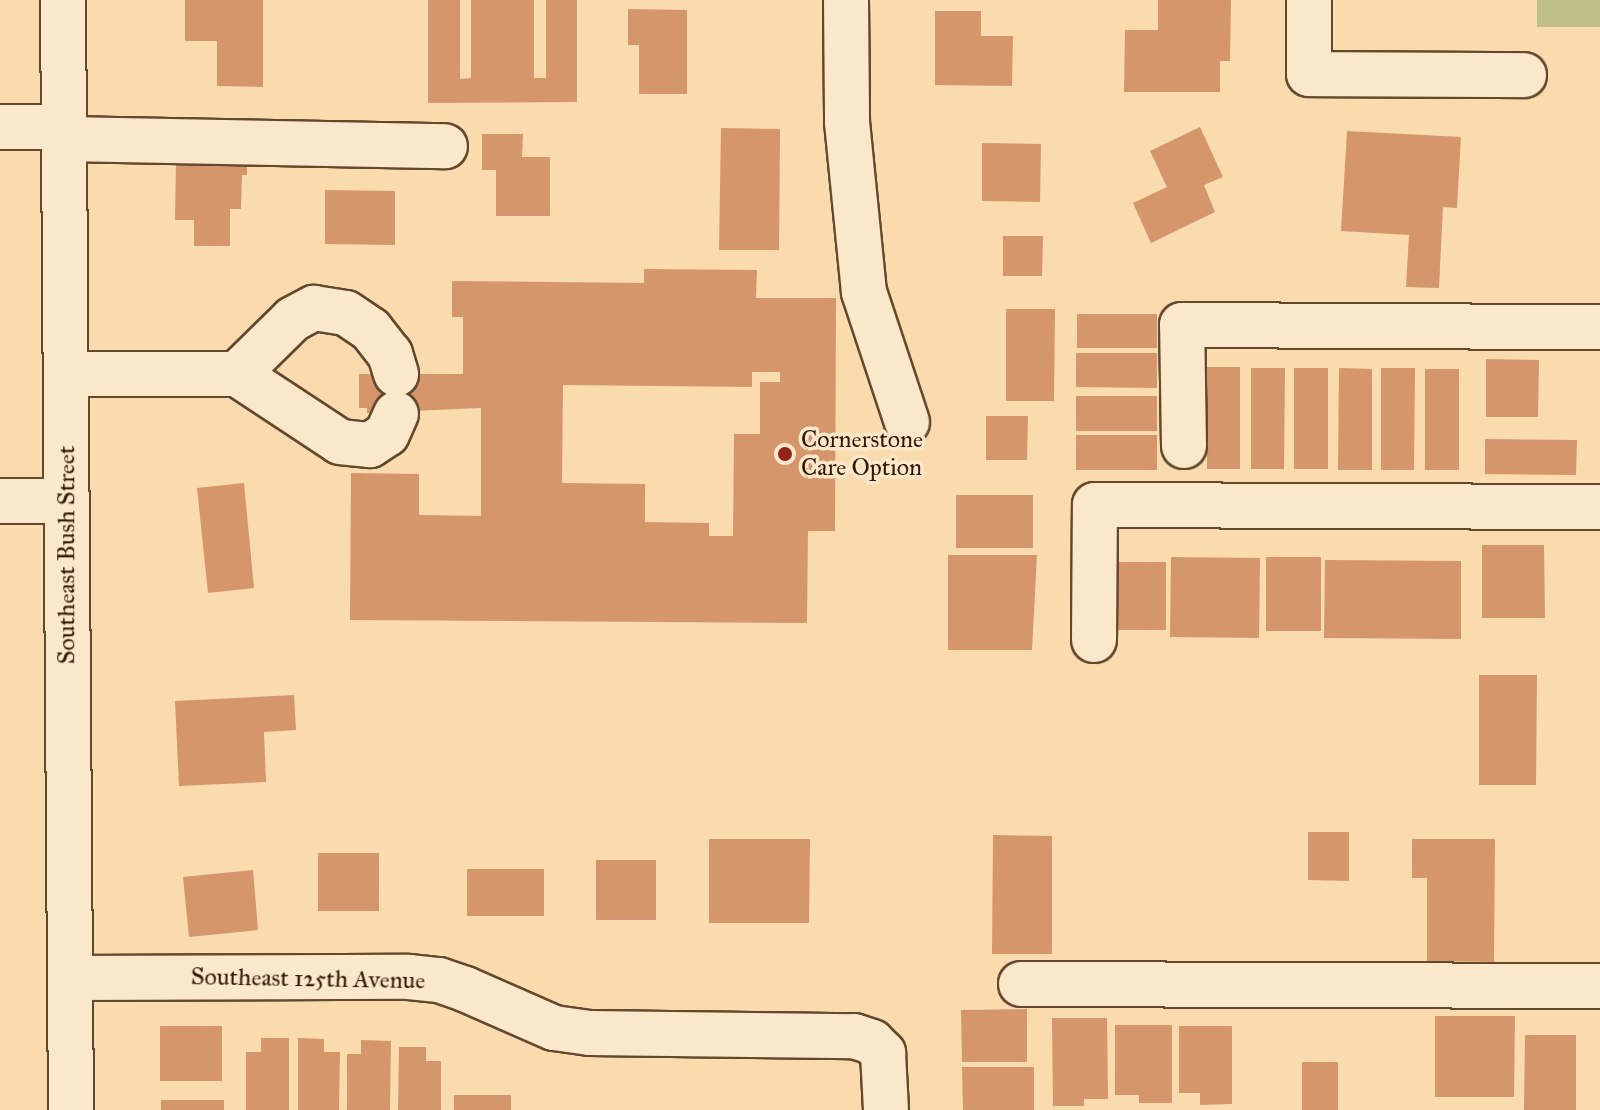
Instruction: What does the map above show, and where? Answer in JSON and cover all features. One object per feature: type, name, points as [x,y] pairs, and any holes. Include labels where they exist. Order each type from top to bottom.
[{"type":"street","name":"Southeast Bush Street","points":[[63,0],[71,1110]]},
{"type":"street","points":[[846,0],[847,122],[864,292],[907,422]]},
{"type":"street","points":[[1309,0],[1309,74],[1524,75]]},
{"type":"street","points":[[0,127],[64,133],[445,146]]},
{"type":"street","points":[[66,374],[237,374],[340,442],[370,445],[387,434],[396,394],[390,354],[371,330],[346,313],[314,308],[293,319],[237,374]]},
{"type":"street","points":[[1184,446],[1182,325],[1600,327]]},
{"type":"street","points":[[0,501],[67,501]]},
{"type":"street","points":[[1094,640],[1095,505],[1600,507]]},
{"type":"street","name":"Southeast 125th Avenue","points":[[70,978],[409,977],[439,980],[554,1028],[566,1030],[590,1033],[831,1034],[872,1042],[883,1053],[886,1110]]},
{"type":"street","points":[[1021,984],[1600,986]]},
{"type":"shaded area","points":[[1537,0],[1600,0],[1600,27],[1537,27]]},
{"type":"building","points":[[185,0],[263,0],[263,87],[217,86],[217,41],[185,41]]},
{"type":"building","points":[[428,0],[460,0],[460,79],[471,78],[471,0],[534,0],[534,78],[546,78],[546,0],[577,0],[577,102],[428,103]]},
{"type":"building","points":[[1158,0],[1231,0],[1230,61],[1220,61],[1220,92],[1124,92],[1125,30],[1158,30]]},
{"type":"building","points":[[628,9],[687,10],[687,94],[639,94],[639,45],[628,45]]},
{"type":"building","points":[[935,11],[981,11],[981,36],[1013,36],[1012,86],[935,85]]},
{"type":"building","points":[[1200,127],[1223,177],[1204,185],[1215,212],[1151,243],[1133,203],[1167,187],[1150,151]]},
{"type":"building","points":[[721,128],[780,129],[779,250],[719,250]]},
{"type":"building","points":[[1347,131],[1461,137],[1457,208],[1443,207],[1439,288],[1406,287],[1409,235],[1341,231]]},
{"type":"building","points":[[482,134],[523,134],[522,157],[550,157],[550,216],[496,216],[496,170],[482,170]]},
{"type":"building","points":[[982,143],[1041,144],[1040,202],[982,201]]},
{"type":"building","points":[[176,162],[247,162],[247,175],[242,175],[241,209],[230,209],[230,246],[194,246],[194,220],[175,220]]},
{"type":"building","points":[[325,190],[395,191],[395,245],[325,244]]},
{"type":"building","points":[[1003,236],[1043,236],[1042,276],[1003,276]]},
{"type":"building","name":"Cornerstone Care Option","points":[[644,269],[757,270],[756,298],[836,298],[835,531],[808,531],[807,623],[350,620],[351,473],[419,474],[419,515],[481,516],[481,408],[367,413],[367,408],[359,408],[359,374],[463,374],[463,317],[452,317],[452,281],[644,283]],"holes":[[[752,372],[780,372],[780,382],[760,382],[760,434],[734,434],[733,536],[709,536],[709,523],[645,522],[645,484],[562,483],[563,385],[752,387]]]},
{"type":"building","points":[[1006,309],[1055,309],[1054,401],[1006,401]]},
{"type":"building","points":[[1077,314],[1157,314],[1157,348],[1077,348]]},
{"type":"building","points":[[1076,353],[1157,353],[1157,388],[1076,387]]},
{"type":"building","points":[[1486,359],[1539,360],[1538,417],[1486,417]]},
{"type":"building","points":[[1207,367],[1240,367],[1240,469],[1207,469]]},
{"type":"building","points":[[1251,368],[1285,368],[1284,469],[1251,469]]},
{"type":"building","points":[[1294,368],[1328,368],[1328,469],[1294,469]]},
{"type":"building","points":[[1339,368],[1372,369],[1372,470],[1338,470]]},
{"type":"building","points":[[1381,368],[1415,368],[1414,470],[1381,470]]},
{"type":"building","points":[[1425,369],[1459,369],[1459,470],[1425,470]]},
{"type":"building","points":[[1076,396],[1157,396],[1157,431],[1076,431]]},
{"type":"building","points":[[986,416],[1028,416],[1027,460],[986,460]]},
{"type":"building","points":[[1076,435],[1157,435],[1157,470],[1076,470]]},
{"type":"building","points":[[1485,439],[1577,440],[1576,475],[1485,474]]},
{"type":"building","points":[[244,483],[254,588],[208,593],[197,488]]},
{"type":"building","points":[[956,495],[1033,495],[1033,548],[956,548]]},
{"type":"building","points":[[1482,545],[1544,545],[1545,618],[1482,618]]},
{"type":"building","points":[[948,555],[1037,555],[1032,650],[948,650]]},
{"type":"building","points":[[1171,557],[1260,558],[1259,638],[1170,637]]},
{"type":"building","points":[[1266,557],[1321,557],[1321,631],[1266,631]]},
{"type":"building","points":[[1325,560],[1461,561],[1461,639],[1324,638]]},
{"type":"building","points":[[1113,562],[1166,562],[1166,630],[1113,630]]},
{"type":"building","points":[[1479,675],[1537,675],[1536,785],[1479,785]]},
{"type":"building","points":[[294,695],[296,730],[264,732],[266,782],[179,786],[175,701]]},
{"type":"building","points":[[1308,832],[1349,832],[1349,881],[1308,880]]},
{"type":"building","points":[[993,835],[1052,836],[1052,954],[992,954]]},
{"type":"building","points":[[709,839],[810,839],[809,923],[709,923]]},
{"type":"building","points":[[1412,839],[1495,839],[1494,962],[1427,961],[1427,878],[1412,878]]},
{"type":"building","points":[[318,853],[379,853],[379,911],[318,911]]},
{"type":"building","points":[[596,860],[656,860],[656,920],[596,920]]},
{"type":"building","points":[[467,869],[544,869],[544,916],[467,916]]},
{"type":"building","points":[[253,870],[258,930],[189,937],[183,877]]},
{"type":"building","points":[[1027,1009],[1027,1062],[962,1062],[961,1010]]},
{"type":"building","points":[[1435,1016],[1515,1016],[1514,1097],[1435,1097]]},
{"type":"building","points":[[1052,1018],[1107,1018],[1108,1099],[1084,1099],[1084,1106],[1053,1106]]},
{"type":"building","points":[[1115,1025],[1172,1025],[1172,1103],[1139,1103],[1139,1095],[1115,1095]]},
{"type":"building","points":[[160,1026],[222,1026],[222,1081],[160,1081]]},
{"type":"building","points":[[1179,1026],[1232,1026],[1232,1104],[1200,1105],[1200,1093],[1179,1093]]},
{"type":"building","points":[[1525,1035],[1576,1035],[1576,1110],[1524,1110]]},
{"type":"building","points":[[261,1038],[289,1038],[289,1110],[246,1110],[246,1052],[261,1052]]},
{"type":"building","points":[[298,1038],[324,1039],[324,1052],[340,1052],[339,1110],[298,1110]]},
{"type":"building","points":[[361,1040],[391,1041],[390,1110],[347,1110],[347,1054],[361,1054]]},
{"type":"building","points":[[399,1047],[426,1047],[426,1061],[441,1061],[441,1110],[398,1110]]},
{"type":"building","points":[[1302,1062],[1338,1062],[1338,1110],[1302,1110]]},
{"type":"building","points":[[962,1067],[1034,1067],[1034,1110],[963,1110]]},
{"type":"building","points":[[454,1095],[511,1095],[511,1110],[454,1110]]},
{"type":"building","points":[[161,1100],[224,1100],[224,1110],[161,1110]]},
{"type":"place","name":"Cornerstone Care Option","points":[[785,454]]}]
